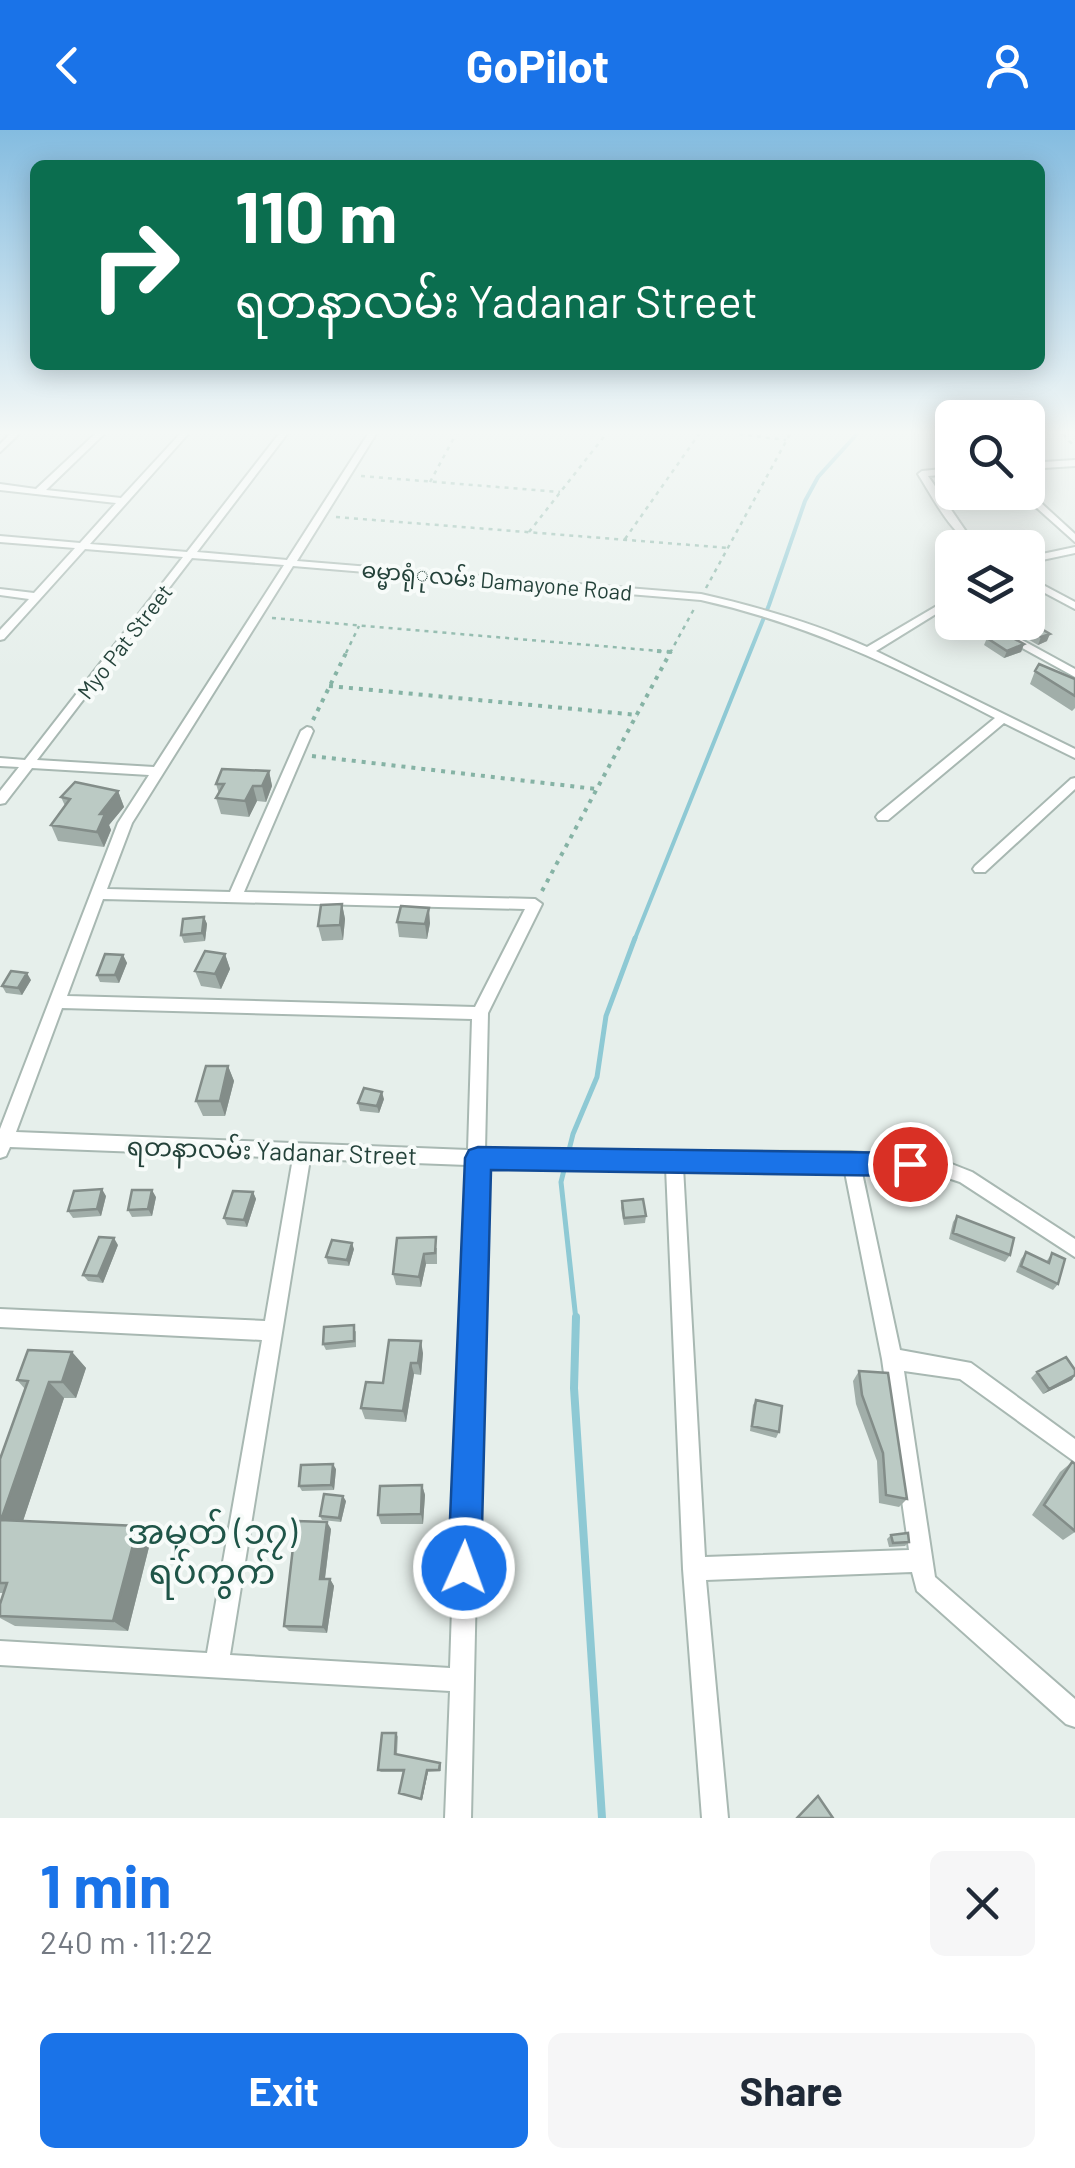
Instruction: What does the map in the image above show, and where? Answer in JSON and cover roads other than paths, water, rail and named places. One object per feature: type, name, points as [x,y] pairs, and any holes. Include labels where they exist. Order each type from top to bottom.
[{"type":"street","points":[[0,637],[110,513]]},
{"type":"street","name":"Myo Pat Street","points":[[0,800],[223,513]]},
{"type":"street","points":[[1,1143],[101,894],[125,823],[324,513]]},
{"type":"street","points":[[1046,513],[1075,539]]},
{"type":"street","name":"ဓမ္မာရုံုလမ်း Damayone Road","points":[[0,539],[701,596],[759,607],[868,651],[1075,754]]},
{"type":"street","points":[[1045,556],[1075,550]]},
{"type":"street","points":[[1045,589],[1075,606]]},
{"type":"street","points":[[0,592],[37,596]]},
{"type":"street","points":[[868,651],[935,613]]},
{"type":"street","points":[[1013,640],[1075,674]]},
{"type":"street","points":[[883,816],[1002,718]]},
{"type":"street","points":[[235,897],[307,731]]},
{"type":"street","points":[[0,762],[156,771]]},
{"type":"street","points":[[980,869],[1075,782]]},
{"type":"street","points":[[101,894],[534,904],[480,1013],[458,1818]]},
{"type":"street","points":[[58,1002],[480,1013]]},
{"type":"street","name":"ရတနာလမ်း Yadanar Street","points":[[1,1143],[478,1158],[674,1159]]},
{"type":"street","points":[[218,1665],[303,1152]]},
{"type":"street","points":[[715,1818],[694,1568],[674,1159],[851,1160],[939,1167],[966,1177],[1075,1249]]},
{"type":"street","points":[[851,1160],[892,1359],[925,1583],[1075,1715]]},
{"type":"street","points":[[0,1318],[273,1331]]},
{"type":"street","points":[[892,1359],[964,1370],[1075,1452]]},
{"type":"street","points":[[694,1568],[922,1562]]},
{"type":"street","points":[[0,1652],[461,1680]]},
{"type":"waterway","points":[[634,941],[769,605],[801,513]]},
{"type":"waterway","points":[[576,1319],[561,1182],[573,1134],[597,1077],[606,1016],[635,938]]},
{"type":"waterway","points":[[576,1319],[574,1388],[602,1818]]},
{"type":"district","name":"အမှတ် (၁၇) ရပ်ကွက်","points":[[212,1550]]}]
